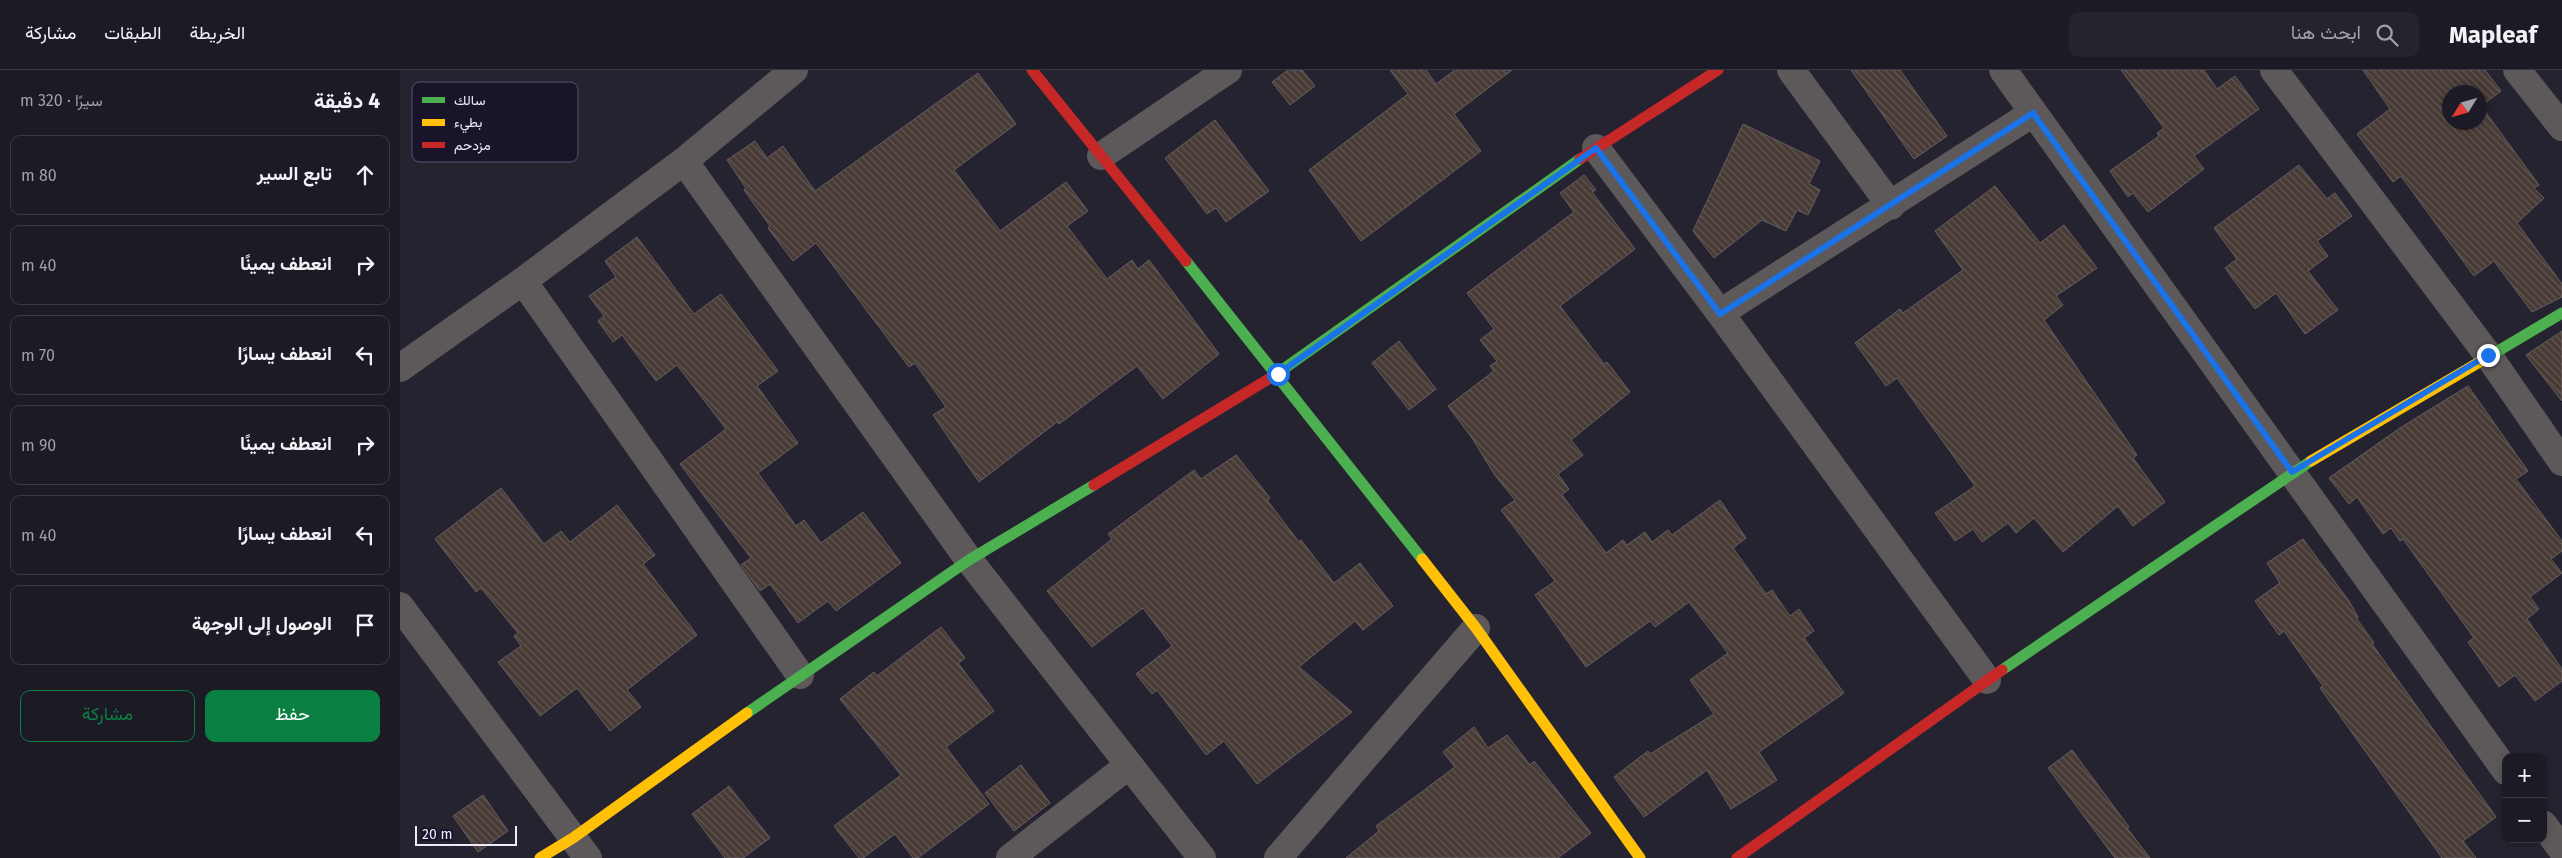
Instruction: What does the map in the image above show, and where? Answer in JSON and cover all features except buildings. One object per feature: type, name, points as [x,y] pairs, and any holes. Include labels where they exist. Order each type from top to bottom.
[{"type":"street","points":[[400,368],[524,281],[684,161],[794,70]]},
{"type":"street","points":[[1032,70],[1278,374],[1476,628],[1640,858]]},
{"type":"street","points":[[1101,156],[1228,70]]},
{"type":"street","points":[[540,858],[580,848],[800,675],[969,560],[1278,374],[1596,148],[1718,70]]},
{"type":"street","points":[[1791,70],[1891,206]]},
{"type":"street","points":[[2002,70],[2502,765]]},
{"type":"street","points":[[2274,70],[2488,355],[2562,462]]},
{"type":"street","points":[[2517,70],[2562,127]]},
{"type":"street","points":[[1720,314],[1891,206],[2033,113]]},
{"type":"street","points":[[1596,148],[1720,314],[1987,680]]},
{"type":"street","points":[[684,161],[969,560],[1202,858]]},
{"type":"street","points":[[524,281],[800,675]]},
{"type":"street","points":[[1737,858],[1987,680],[2292,472],[2562,313]]},
{"type":"street","points":[[400,606],[580,848]]},
{"type":"street","points":[[1278,858],[1476,628]]},
{"type":"street","points":[[1010,858],[1129,765]]},
{"type":"street","points":[[2547,829],[2562,850]]},
{"type":"traffic: fast","points":[[1275,375],[1580,159]]},
{"type":"traffic: fast","points":[[1186,261],[1422,559]]},
{"type":"traffic: fast","points":[[2488,357],[2562,313]]},
{"type":"traffic: fast","points":[[2002,670],[2311,461]]},
{"type":"traffic: fast","points":[[747,713],[969,560],[1094,485]]},
{"type":"traffic: slow","points":[[2311,461],[2488,357]]},
{"type":"traffic: slow","points":[[1422,559],[1476,628],[1640,858]]},
{"type":"traffic: slow","points":[[540,858],[573,838],[747,713]]},
{"type":"traffic: jam","points":[[1032,70],[1186,261]]},
{"type":"traffic: jam","points":[[1580,159],[1718,70]]},
{"type":"traffic: jam","points":[[1094,485],[1275,375]]},
{"type":"traffic: jam","points":[[1737,858],[2002,670]]},
{"type":"route","points":[[1278,374],[1596,148],[1720,314],[1891,206],[2033,113],[2292,472],[2488,355]]}]
